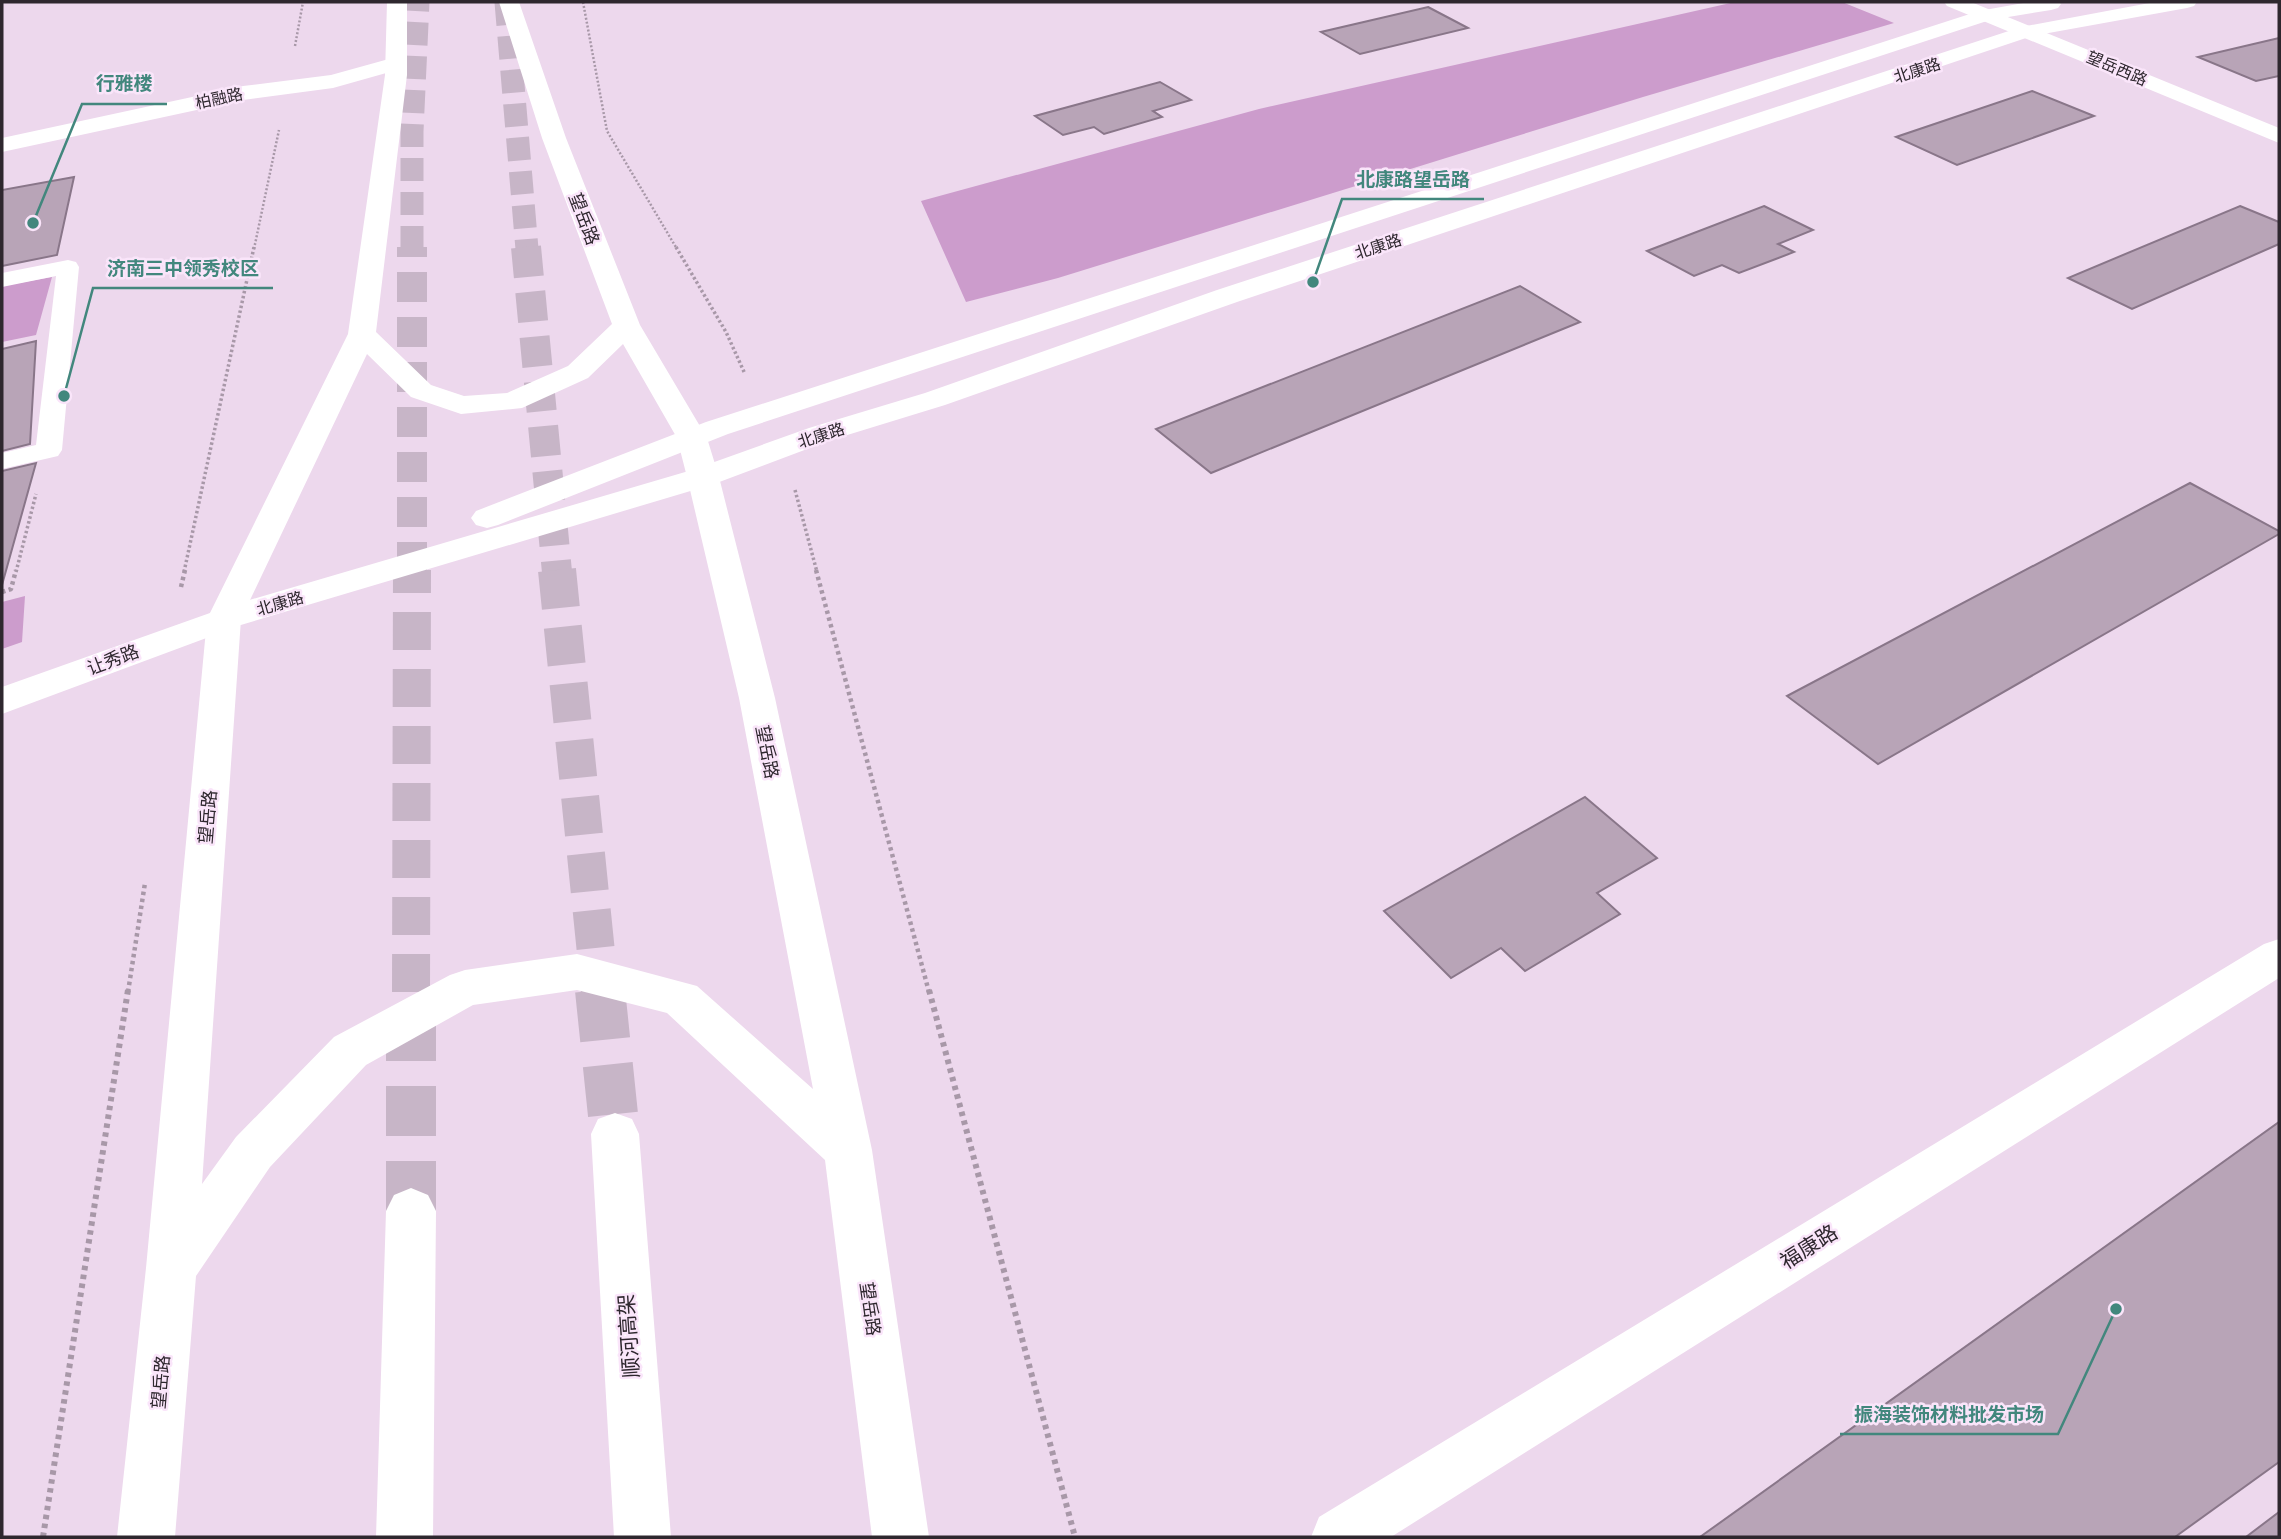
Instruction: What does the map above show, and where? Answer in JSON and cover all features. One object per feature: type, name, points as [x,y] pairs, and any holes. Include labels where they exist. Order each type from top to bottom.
[{"type":"main road","name":"望岳路","points":[[146,1537],[172,1268],[223,619],[362,334],[396,63],[397,2]]},
{"type":"main road","name":"望岳路","points":[[509,2],[554,138],[626,325],[692,438],[703,477],[757,698],[848,1150],[901,1537]]},
{"type":"main road","name":"望岳西路","points":[[1954,2],[2279,136]]},
{"type":"main road","name":"北康路","points":[[223,619],[692,438],[1031,324],[1986,15],[2063,2]]},
{"type":"main road","name":"北康路","points":[[223,619],[703,477],[1227,296],[2028,31],[2187,2]]},
{"type":"main road","name":"柏融路","points":[[2,145],[243,93],[333,81],[396,63]]},
{"type":"main road","points":[[362,334],[421,391],[461,405],[512,402],[578,372],[626,325]]},
{"type":"main road","name":"让秀路","points":[[2,701],[223,619]]},
{"type":"main road","name":"福康路","points":[[1339,1537],[2279,956]]},
{"type":"main road","points":[[172,1268],[253,1152],[350,1051],[465,988],[577,972],[681,999],[848,1150]]},
{"type":"main road","name":"顺河高架","points":[[615,1134],[643,1537]]},
{"type":"main road","points":[[404,1537],[411,1210]]},
{"type":"lane","points":[[2,280],[68,267],[48,450],[2,461]]},
{"type":"path","points":[[583,2],[607,131],[726,332],[764,414]]},
{"type":"path","points":[[784,447],[1075,1537]]},
{"type":"path","points":[[2,592],[10,589],[48,450]]},
{"type":"shaded area","points":[[1735,2],[1842,2],[1894,23],[1643,97],[1058,278],[966,302],[921,201],[1259,109]]},
{"type":"shaded area","points":[[52,277],[36,335],[2,342],[2,286]]},
{"type":"shaded area","points":[[25,596],[22,642],[2,649],[2,602]]},
{"type":"building","points":[[1428,7],[1468,28],[1360,54],[1321,32]]},
{"type":"building","points":[[2279,38],[2279,76],[2256,81],[2198,57]]},
{"type":"building","points":[[1160,82],[1191,100],[1153,111],[1162,117],[1104,134],[1094,127],[1063,135],[1035,116]]},
{"type":"building","points":[[2032,91],[2094,116],[1957,165],[1896,137]]},
{"type":"building","points":[[74,177],[57,255],[2,266],[2,190]]},
{"type":"building","points":[[1764,206],[1813,230],[1778,244],[1794,252],[1739,273],[1722,265],[1694,276],[1647,251]]},
{"type":"building","points":[[2240,206],[2279,222],[2279,244],[2132,309],[2068,278]]},
{"type":"building","points":[[1520,286],[1580,322],[1211,473],[1156,429]]},
{"type":"building","points":[[36,341],[30,444],[2,451],[2,349]]},
{"type":"building","points":[[36,463],[2,585],[2,471]]},
{"type":"building","points":[[2190,483],[2279,531],[2279,534],[1878,764],[1787,696]]},
{"type":"building","points":[[1585,797],[1657,858],[1597,893],[1620,914],[1525,971],[1501,948],[1451,978],[1384,911]]},
{"type":"building","points":[[2279,1122],[2279,1462],[2175,1537],[1700,1537]]},
{"type":"building","points":[[2279,1512],[2279,1537],[2246,1537]]},
{"type":"tunnel","points":[[412,570],[412,131],[418,2]]},
{"type":"tunnel","points":[[506,2],[527,249]]},
{"type":"tunnel","points":[[526,247],[557,572]]},
{"type":"tunnel","points":[[411,992],[412,570]]},
{"type":"tunnel","points":[[557,570],[600,992]]},
{"type":"tunnel","points":[[600,990],[615,1134]]},
{"type":"tunnel","points":[[411,992],[411,1211]]},
{"type":"place","name":"行雅楼","points":[[33,223]]},
{"type":"place","name":"北康路望岳路","points":[[1313,282]]},
{"type":"place","name":"济南三中领秀校区","points":[[64,396]]},
{"type":"place","name":"振海装饰材料批发市场","points":[[2116,1309]]}]
